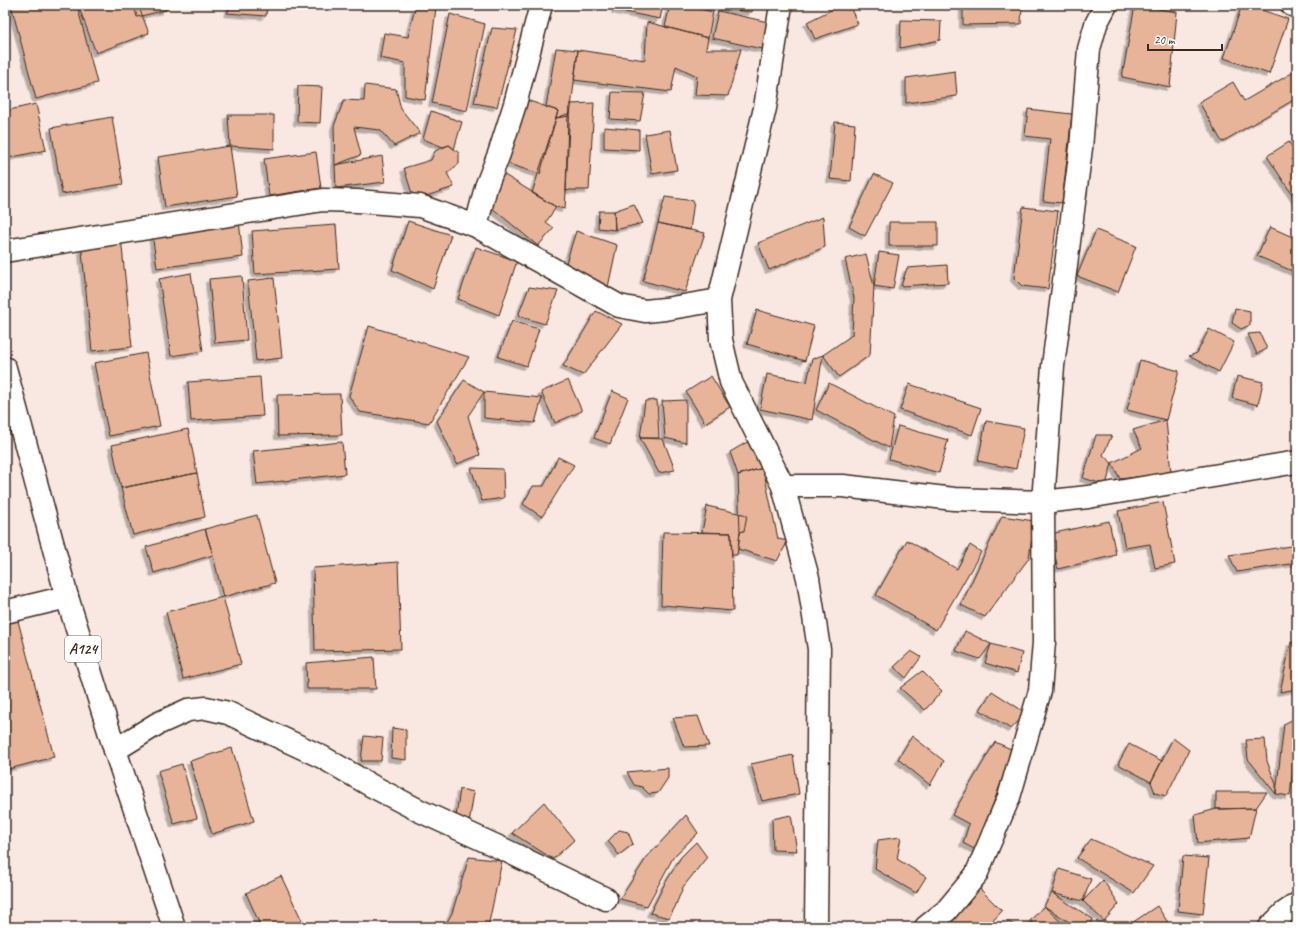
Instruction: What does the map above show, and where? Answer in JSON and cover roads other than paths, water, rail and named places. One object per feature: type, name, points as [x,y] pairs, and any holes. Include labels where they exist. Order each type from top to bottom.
[{"type":"main road","points":[[476,226],[486,187],[499,154],[515,104],[541,5]]},
{"type":"main road","points":[[781,5],[765,108],[719,300],[720,340],[731,382],[783,486],[808,578],[819,649],[816,927]]},
{"type":"main road","points":[[926,927],[946,911],[976,875],[1009,797],[1040,691],[1044,642],[1043,502],[1053,366],[1081,148],[1088,49],[1096,24],[1106,5]]},
{"type":"main road","points":[[1292,5],[1297,7]]},
{"type":"main road","points":[[5,251],[323,200],[357,201],[420,206],[476,226],[618,306],[645,311],[719,300]]},
{"type":"main road","name":"A124","points":[[5,368],[67,597],[115,750],[174,927]]},
{"type":"main road","points":[[783,486],[843,486],[954,499],[1043,502],[1088,497],[1297,462]]},
{"type":"main road","points":[[5,612],[67,597]]},
{"type":"main road","points":[[115,750],[157,724],[188,710],[206,708],[228,713],[322,757],[372,786],[420,811],[606,898]]},
{"type":"main road","points":[[1270,927],[1297,904]]}]
